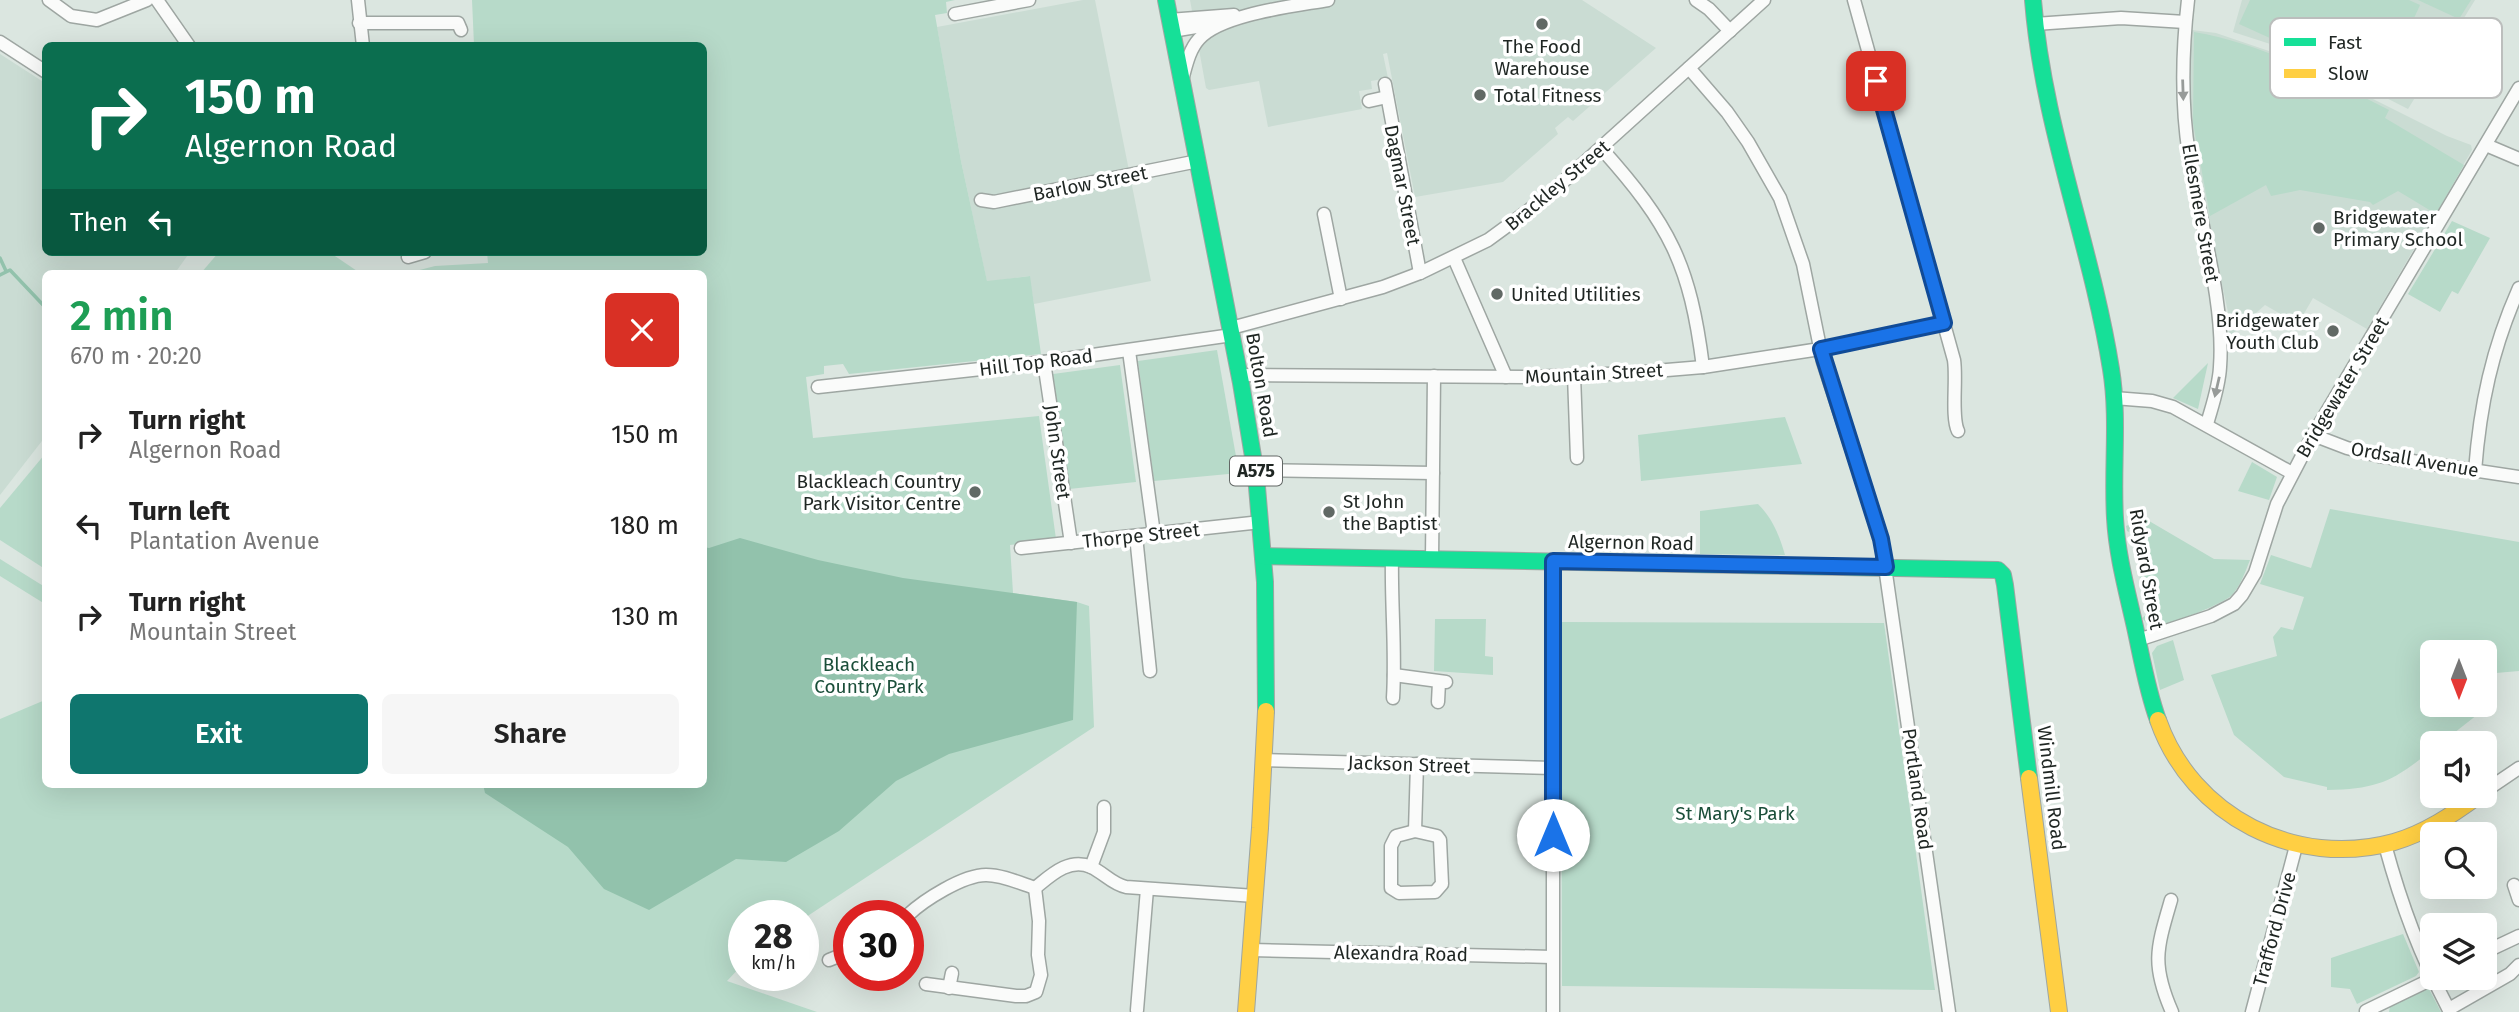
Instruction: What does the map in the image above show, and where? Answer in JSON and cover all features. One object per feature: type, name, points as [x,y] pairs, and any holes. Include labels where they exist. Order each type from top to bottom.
[{"type":"street","points":[[49,0],[72,16],[97,20],[147,0]]},
{"type":"street","points":[[157,0],[186,42]]},
{"type":"street","points":[[358,0],[362,42]]},
{"type":"street","points":[[955,14],[1029,0]]},
{"type":"street","name":"Bolton Road","points":[[1166,0],[1240,375],[1261,522],[1267,663],[1265,760],[1251,950]]},
{"type":"street","points":[[1170,26],[1328,0]]},
{"type":"street","points":[[1696,0],[1709,9],[1730,31]]},
{"type":"street","name":"Brackley Street","points":[[1231,332],[1420,274],[1488,240],[1524,216],[1764,0]]},
{"type":"street","points":[[1854,0],[1956,372],[1955,424],[1958,431]]},
{"type":"street","name":"Ridyard Street","points":[[2033,0],[2042,80],[2098,296],[2114,398],[2113,475],[2119,557],[2164,736],[2184,770],[2200,790],[2225,812],[2257,832],[2296,846],[2338,850],[2385,845],[2440,824],[2462,808]]},
{"type":"street","name":"Ellesmere Street","points":[[2188,0],[2183,79],[2185,119],[2216,297],[2221,352],[2219,377],[2207,424]]},
{"type":"street","points":[[1170,26],[1228,21],[1259,13]]},
{"type":"street","points":[[2035,24],[2102,18],[2185,22]]},
{"type":"street","points":[[1181,80],[1197,41],[1205,33],[1228,21]]},
{"type":"street","points":[[359,23],[458,23],[461,30]]},
{"type":"street","points":[[0,42],[42,69]]},
{"type":"street","name":"Portland Road","points":[[1689,68],[1727,112],[1748,142],[1780,198],[1803,264],[1821,349],[1881,539],[1949,1012]]},
{"type":"street","name":"Bridgewater Street","points":[[2138,640],[2211,616],[2234,604],[2242,595],[2255,573],[2268,529],[2291,474],[2519,88]]},
{"type":"street","name":"Dagmar Street","points":[[1369,101],[1386,91],[1420,274]]},
{"type":"street","points":[[2486,145],[2519,159]]},
{"type":"street","points":[[1601,148],[1648,204],[1679,257],[1696,316],[1703,367]]},
{"type":"street","name":"Barlow Street","points":[[981,200],[994,202],[1198,161]]},
{"type":"street","points":[[1324,214],[1321,231],[1341,299]]},
{"type":"street","points":[[408,257],[426,256]]},
{"type":"street","points":[[1454,258],[1506,377]]},
{"type":"street","points":[[2474,471],[2489,368],[2519,288]]},
{"type":"street","name":"Mountain Street","points":[[1240,375],[1574,376],[1703,367],[1821,349],[1944,323]]},
{"type":"street","name":"Hill Top Road","points":[[818,387],[838,379],[1044,362],[1129,351],[1231,332]]},
{"type":"street","points":[[1129,351],[1154,534]]},
{"type":"street","name":"John Street","points":[[1044,362],[1071,543]]},
{"type":"street","points":[[1432,559],[1434,376]]},
{"type":"street","points":[[1574,376],[1577,458]]},
{"type":"street","points":[[2114,398],[2140,399],[2164,404],[2207,424],[2291,474]]},
{"type":"street","name":"Ordsall Avenue","points":[[2313,435],[2367,454],[2519,477]]},
{"type":"street","points":[[1255,470],[1433,473]]},
{"type":"street","name":"Thorpe Street","points":[[1021,548],[1261,522]]},
{"type":"street","points":[[1136,536],[1153,643],[1150,671]]},
{"type":"street","name":"Algernon Road","points":[[1263,556],[1998,570]]},
{"type":"street","points":[[1392,558],[1393,698]]},
{"type":"street","points":[[1553,561],[1553,1012]]},
{"type":"street","name":"Windmill Road","points":[[1998,570],[2003,575],[2005,586],[2059,1012]]},
{"type":"street","points":[[1394,675],[1443,682],[1438,702]]},
{"type":"street","name":"Jackson Street","points":[[1265,760],[1553,768]]},
{"type":"street","points":[[1415,831],[1417,764]]},
{"type":"street","points":[[2497,783],[2519,768]]},
{"type":"street","points":[[1091,867],[1104,832],[1103,805]]},
{"type":"street","points":[[1415,831],[1437,836],[1440,840],[1442,884],[1435,892],[1399,893],[1391,888],[1391,846],[1396,836],[1415,831]]},
{"type":"street","points":[[2385,845],[2400,901],[2420,950]]},
{"type":"street","name":"Trafford Drive","points":[[2252,1012],[2296,846]]},
{"type":"street","points":[[1035,888],[1062,868],[1073,865],[1091,867],[1118,885],[1255,896]]},
{"type":"street","points":[[924,903],[975,877],[1000,877],[1035,888]]},
{"type":"street","points":[[2514,885],[2519,900]]},
{"type":"street","points":[[926,984],[1041,997],[1035,888]]},
{"type":"street","points":[[1138,1010],[1147,889]]},
{"type":"street","points":[[2171,900],[2160,919],[2157,963],[2162,990],[2172,1012]]},
{"type":"street","points":[[2497,946],[2519,936]]},
{"type":"street","name":"Alexandra Road","points":[[1251,950],[1552,957]]},
{"type":"street","name":"A575","points":[[1247,1012],[1251,950]]},
{"type":"street","points":[[829,960],[833,958]]},
{"type":"street","points":[[2438,990],[2449,1011],[2510,974],[2519,965]]},
{"type":"street","points":[[949,988],[952,973]]},
{"type":"street","points":[[2366,1011],[2381,1008],[2420,986]]},
{"type":"shaded area","points":[[1095,0],[1151,281],[1034,304],[1029,276],[987,282],[961,161],[937,27]]},
{"type":"shaded area","points":[[1190,0],[1582,0],[1656,48],[1573,121],[1568,117],[1555,128],[1558,134],[1503,182],[1415,197],[1387,53],[1383,54],[1388,78],[1371,81],[1372,89],[1359,91],[1362,109],[1268,127],[1259,81],[1209,90],[1206,88]]},
{"type":"shaded area","points":[[2242,0],[2475,0],[2464,18],[2270,18],[2270,44],[2233,32]]},
{"type":"shaded area","name":"Bridgewater Primary School","points":[[2192,30],[2216,33],[2270,51],[2270,98],[2371,98],[2471,145],[2472,150],[2367,329],[2313,298],[2298,324],[2265,305],[2229,337],[2228,312],[2195,158],[2189,82]]},
{"type":"shaded area","points":[[0,54],[42,81],[42,256],[187,256],[177,270],[42,270],[42,441],[0,495]]},
{"type":"shaded area","points":[[2386,98],[2415,98],[2408,109]]},
{"type":"shaded area","points":[[740,538],[818,560],[903,578],[1077,602],[1073,720],[949,754],[896,781],[839,831],[786,862],[736,859],[649,910],[604,889],[568,847],[485,793],[484,788],[707,788],[709,548]]},
{"type":"green space","name":"Blackleach Country Park","points":[[472,0],[955,0],[946,2],[947,13],[935,15],[961,161],[987,281],[1030,276],[1041,354],[849,374],[843,364],[824,366],[824,374],[806,377],[813,438],[1039,416],[1056,539],[1010,545],[1013,593],[1089,606],[1094,727],[819,908],[819,900],[728,900],[728,991],[756,991],[817,1012],[0,1012],[0,719],[42,701],[42,788],[707,788],[707,270],[420,270],[435,266],[488,263],[487,256],[707,256],[707,42],[474,42]]},
{"type":"green space","points":[[2250,0],[2409,0],[2420,5],[2414,18],[2270,18],[2270,38],[2239,24]]},
{"type":"green space","points":[[2418,0],[2471,0],[2460,18]]},
{"type":"green space","points":[[2194,32],[2220,37],[2270,54],[2270,98],[2366,98],[2389,110],[2385,118],[2464,165],[2436,214],[2398,191],[2373,205],[2370,202],[2300,190],[2271,196],[2266,185],[2210,216],[2193,123]]},
{"type":"green space","points":[[2452,221],[2490,238],[2458,294],[2452,291],[2440,312],[2408,294]]},
{"type":"green space","points":[[216,256],[335,256],[356,270],[204,270]]},
{"type":"green space","points":[[1217,350],[1239,473],[1154,481],[1138,361]]},
{"type":"green space","points":[[2208,363],[2198,409],[2173,398]]},
{"type":"green space","points":[[1120,365],[1136,482],[1069,489],[1053,374]]},
{"type":"green space","points":[[1785,417],[1802,464],[1641,481],[1638,435]]},
{"type":"green space","points":[[42,458],[42,567],[0,540],[0,508]]},
{"type":"green space","points":[[2252,462],[2277,477],[2269,500],[2238,491]]},
{"type":"green space","points":[[1758,504],[1775,528],[1785,555],[1700,554],[1700,511]]},
{"type":"green space","points":[[2330,509],[2519,542],[2519,671],[2497,673],[2497,640],[2420,640],[2420,718],[2473,718],[2457,731],[2420,731],[2420,759],[2395,776],[2373,785],[2327,790],[2327,787],[2284,777],[2234,735],[2211,675],[2277,656],[2273,637],[2281,627],[2293,630],[2304,597],[2260,584],[2271,555],[2311,568]]},
{"type":"green space","points":[[2144,518],[2214,559],[2250,560],[2232,595],[2218,604],[2178,620],[2156,626],[2148,625],[2142,618],[2147,614],[2131,533],[2126,526]]},
{"type":"green space","points":[[0,559],[42,585],[42,602],[0,576]]},
{"type":"green space","points":[[1435,619],[1486,619],[1485,656],[1493,657],[1493,675],[1434,671]]},
{"type":"green space","name":"St Mary's Park","points":[[1561,622],[1884,623],[1935,990],[1562,986]]},
{"type":"green space","points":[[2173,640],[2184,680],[2160,690],[2152,653],[2157,646]]},
{"type":"green space","points":[[2403,934],[2419,972],[2416,976],[2357,1004],[2350,989],[2331,987],[2331,958]]},
{"type":"green space","points":[[2421,990],[2430,990],[2441,1012],[2389,1012],[2390,1005]]},
{"type":"waterway","points":[[0,258],[6,271]]},
{"type":"waterway","points":[[0,275],[10,270],[42,304]]},
{"type":"traffic: fast","points":[[1166,0],[1241,383],[1256,475],[1265,582],[1266,711]]},
{"type":"traffic: fast","points":[[2033,0],[2047,94],[2092,276],[2111,369],[2115,406],[2114,499],[2118,546],[2145,674],[2158,720]]},
{"type":"traffic: fast","points":[[1263,556],[1998,570],[2003,575],[2005,585],[2029,778]]},
{"type":"traffic: slow","points":[[1246,1012],[1266,711]]},
{"type":"traffic: slow","points":[[2158,720],[2174,754],[2195,784],[2222,808],[2252,828],[2285,841],[2321,848],[2357,848],[2394,842],[2417,834],[2461,808]]},
{"type":"traffic: slow","points":[[2029,778],[2059,1012]]},
{"type":"place","name":"The Food Warehouse","points":[[1542,24]]},
{"type":"place","name":"Total Fitness","points":[[1480,95]]},
{"type":"place","name":"Bridgewater Primary School","points":[[2319,228]]},
{"type":"place","name":"United Utilities","points":[[1497,294]]},
{"type":"place","name":"Bridgewater Youth Club","points":[[2333,331]]},
{"type":"place","name":"Blackleach Country Park Visitor Centre","points":[[975,492]]},
{"type":"place","name":"St John the Baptist","points":[[1329,512]]},
{"type":"route","points":[[1553,835],[1553,561],[1886,567],[1881,539],[1821,349],[1944,323],[1876,81]]}]
